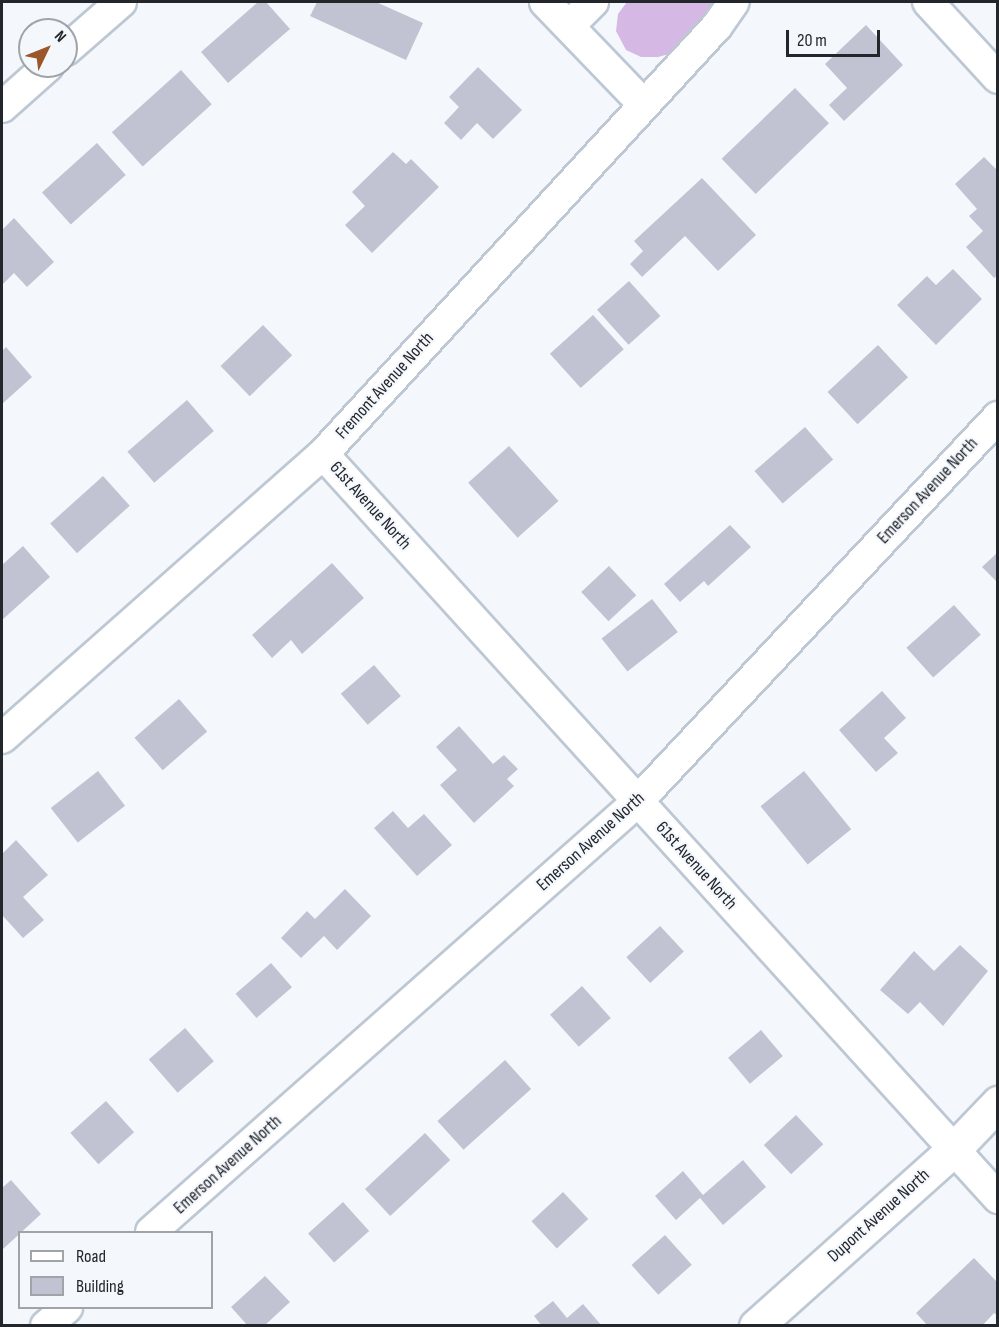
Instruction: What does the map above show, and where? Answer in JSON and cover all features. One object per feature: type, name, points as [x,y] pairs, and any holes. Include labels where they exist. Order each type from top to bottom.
[{"type":"street","points":[[78,40],[121,2]]},
{"type":"street","points":[[545,2],[643,104]]},
{"type":"street","points":[[569,26],[593,2]]},
{"type":"street","name":"Fremont Avenue North","points":[[2,738],[322,454],[717,26],[734,2]]},
{"type":"street","points":[[928,2],[998,78]]},
{"type":"street","points":[[2,107],[35,78]]},
{"type":"street","name":"Emerson Avenue North","points":[[153,1231],[638,802],[998,417]]},
{"type":"street","name":"61st Avenue North","points":[[322,454],[998,1198]]},
{"type":"street","name":"Dupont Avenue North","points":[[756,1326],[954,1149],[998,1103]]},
{"type":"street","points":[[46,1326],[66,1309]]},
{"type":"shaded area","points":[[627,2],[718,2],[669,54],[658,57],[641,57],[626,50],[616,31],[618,14]]},
{"type":"building","points":[[258,2],[266,2],[290,29],[228,83],[201,52]]},
{"type":"building","points":[[317,2],[376,2],[423,23],[406,60],[310,16]]},
{"type":"building","points":[[866,25],[903,65],[844,121],[829,105],[847,88],[825,64]]},
{"type":"building","points":[[478,67],[522,110],[493,139],[477,123],[461,140],[444,123],[459,107],[449,97]]},
{"type":"building","points":[[181,70],[212,104],[143,166],[112,132]]},
{"type":"building","points":[[795,88],[829,123],[756,194],[722,159]]},
{"type":"building","points":[[97,143],[126,175],[71,224],[42,193]]},
{"type":"building","points":[[393,152],[406,164],[411,159],[439,187],[372,253],[345,225],[365,206],[352,192]]},
{"type":"building","points":[[984,157],[998,171],[998,275],[994,278],[966,247],[983,231],[969,216],[977,209],[955,184]]},
{"type":"building","points":[[702,178],[756,235],[718,271],[685,236],[642,277],[630,264],[643,251],[634,241]]},
{"type":"building","points":[[14,218],[54,262],[27,287],[14,273],[2,285],[2,230]]},
{"type":"building","points":[[953,269],[982,299],[936,345],[897,305],[927,276],[936,285]]},
{"type":"building","points":[[629,281],[660,316],[628,345],[597,310]]},
{"type":"building","points":[[593,315],[624,349],[581,388],[550,354]]},
{"type":"building","points":[[263,325],[292,355],[250,396],[221,366]]},
{"type":"building","points":[[878,345],[908,377],[858,424],[828,392]]},
{"type":"building","points":[[6,347],[32,377],[2,404],[2,351]]},
{"type":"building","points":[[187,400],[214,431],[154,483],[127,452]]},
{"type":"building","points":[[805,427],[833,459],[783,503],[754,471]]},
{"type":"building","points":[[509,446],[559,501],[518,538],[468,483]]},
{"type":"building","points":[[103,476],[130,506],[77,553],[50,524]]},
{"type":"building","points":[[730,525],[751,547],[708,586],[704,581],[680,602],[664,584]]},
{"type":"building","points":[[23,546],[50,577],[2,620],[2,565]]},
{"type":"building","points":[[998,552],[998,583],[982,567]]},
{"type":"building","points":[[332,563],[364,598],[302,654],[291,640],[272,658],[252,635]]},
{"type":"building","points":[[609,566],[636,595],[608,621],[581,592]]},
{"type":"building","points":[[652,599],[678,632],[627,671],[602,638]]},
{"type":"building","points":[[954,605],[981,635],[933,678],[906,648]]},
{"type":"building","points":[[374,665],[401,696],[368,725],[341,694]]},
{"type":"building","points":[[882,691],[906,718],[884,738],[898,753],[876,772],[839,730]]},
{"type":"building","points":[[179,699],[207,731],[163,770],[134,738]]},
{"type":"building","points":[[459,726],[493,764],[504,755],[518,769],[507,779],[514,786],[474,823],[440,785],[457,770],[436,747]]},
{"type":"building","points":[[98,771],[125,806],[78,843],[51,808]]},
{"type":"building","points":[[804,771],[851,829],[808,865],[760,806]]},
{"type":"building","points":[[393,811],[408,828],[424,814],[452,845],[417,876],[374,828]]},
{"type":"building","points":[[16,840],[48,875],[23,897],[44,920],[23,938],[2,915],[2,854]]},
{"type":"building","points":[[345,889],[371,916],[337,950],[324,936],[301,958],[281,938],[307,911],[315,919]]},
{"type":"building","points":[[660,926],[684,952],[650,983],[626,957]]},
{"type":"building","points":[[960,945],[988,971],[943,1026],[920,1002],[908,1014],[880,990],[914,951],[934,971]]},
{"type":"building","points":[[271,963],[292,987],[257,1018],[236,994]]},
{"type":"building","points":[[582,986],[611,1018],[579,1047],[550,1015]]},
{"type":"building","points":[[185,1028],[214,1061],[178,1093],[149,1059]]},
{"type":"building","points":[[761,1030],[783,1056],[750,1084],[728,1058]]},
{"type":"building","points":[[505,1060],[531,1089],[463,1150],[437,1121]]},
{"type":"building","points":[[106,1101],[134,1132],[98,1164],[70,1133]]},
{"type":"building","points":[[796,1115],[823,1144],[791,1174],[764,1145]]},
{"type":"building","points":[[425,1133],[450,1160],[390,1216],[365,1189]]},
{"type":"building","points":[[743,1160],[766,1187],[723,1225],[700,1198],[676,1220],[655,1196],[683,1171],[703,1195]]},
{"type":"building","points":[[11,1180],[41,1214],[23,1231],[18,1231],[18,1235],[2,1250],[2,1188]]},
{"type":"building","points":[[563,1192],[588,1219],[557,1248],[532,1221]]},
{"type":"building","points":[[343,1202],[369,1231],[334,1262],[308,1233]]},
{"type":"building","points":[[665,1235],[692,1265],[658,1295],[632,1265]]},
{"type":"building","points":[[974,1258],[998,1283],[998,1316],[994,1313],[982,1326],[928,1326],[916,1313]]},
{"type":"building","points":[[265,1276],[290,1302],[264,1326],[248,1326],[231,1307]]},
{"type":"building","points":[[553,1301],[567,1318],[583,1304],[602,1326],[542,1326],[534,1316]]}]
